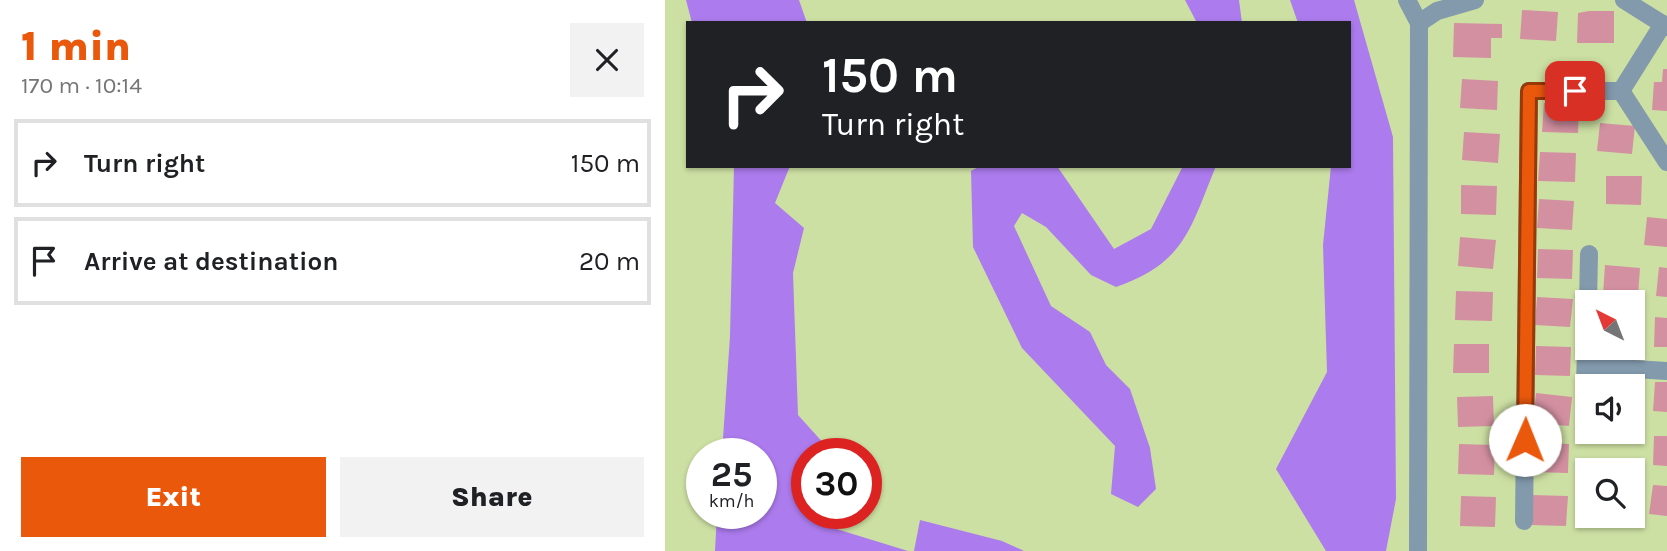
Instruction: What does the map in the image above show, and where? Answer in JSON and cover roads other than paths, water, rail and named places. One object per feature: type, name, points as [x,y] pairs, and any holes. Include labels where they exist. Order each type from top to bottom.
[{"type":"street","points":[[1407,0],[1419,23],[1418,551]]},
{"type":"street","points":[[1419,23],[1437,11],[1475,0]]},
{"type":"street","points":[[1621,91],[1665,25],[1623,0]]},
{"type":"street","points":[[1524,521],[1529,91],[1621,91]]},
{"type":"street","points":[[1621,91],[1667,162]]},
{"type":"street","points":[[1588,290],[1589,254]]},
{"type":"street","points":[[1586,360],[1586,374]]},
{"type":"street","points":[[1586,366],[1667,371]]}]
